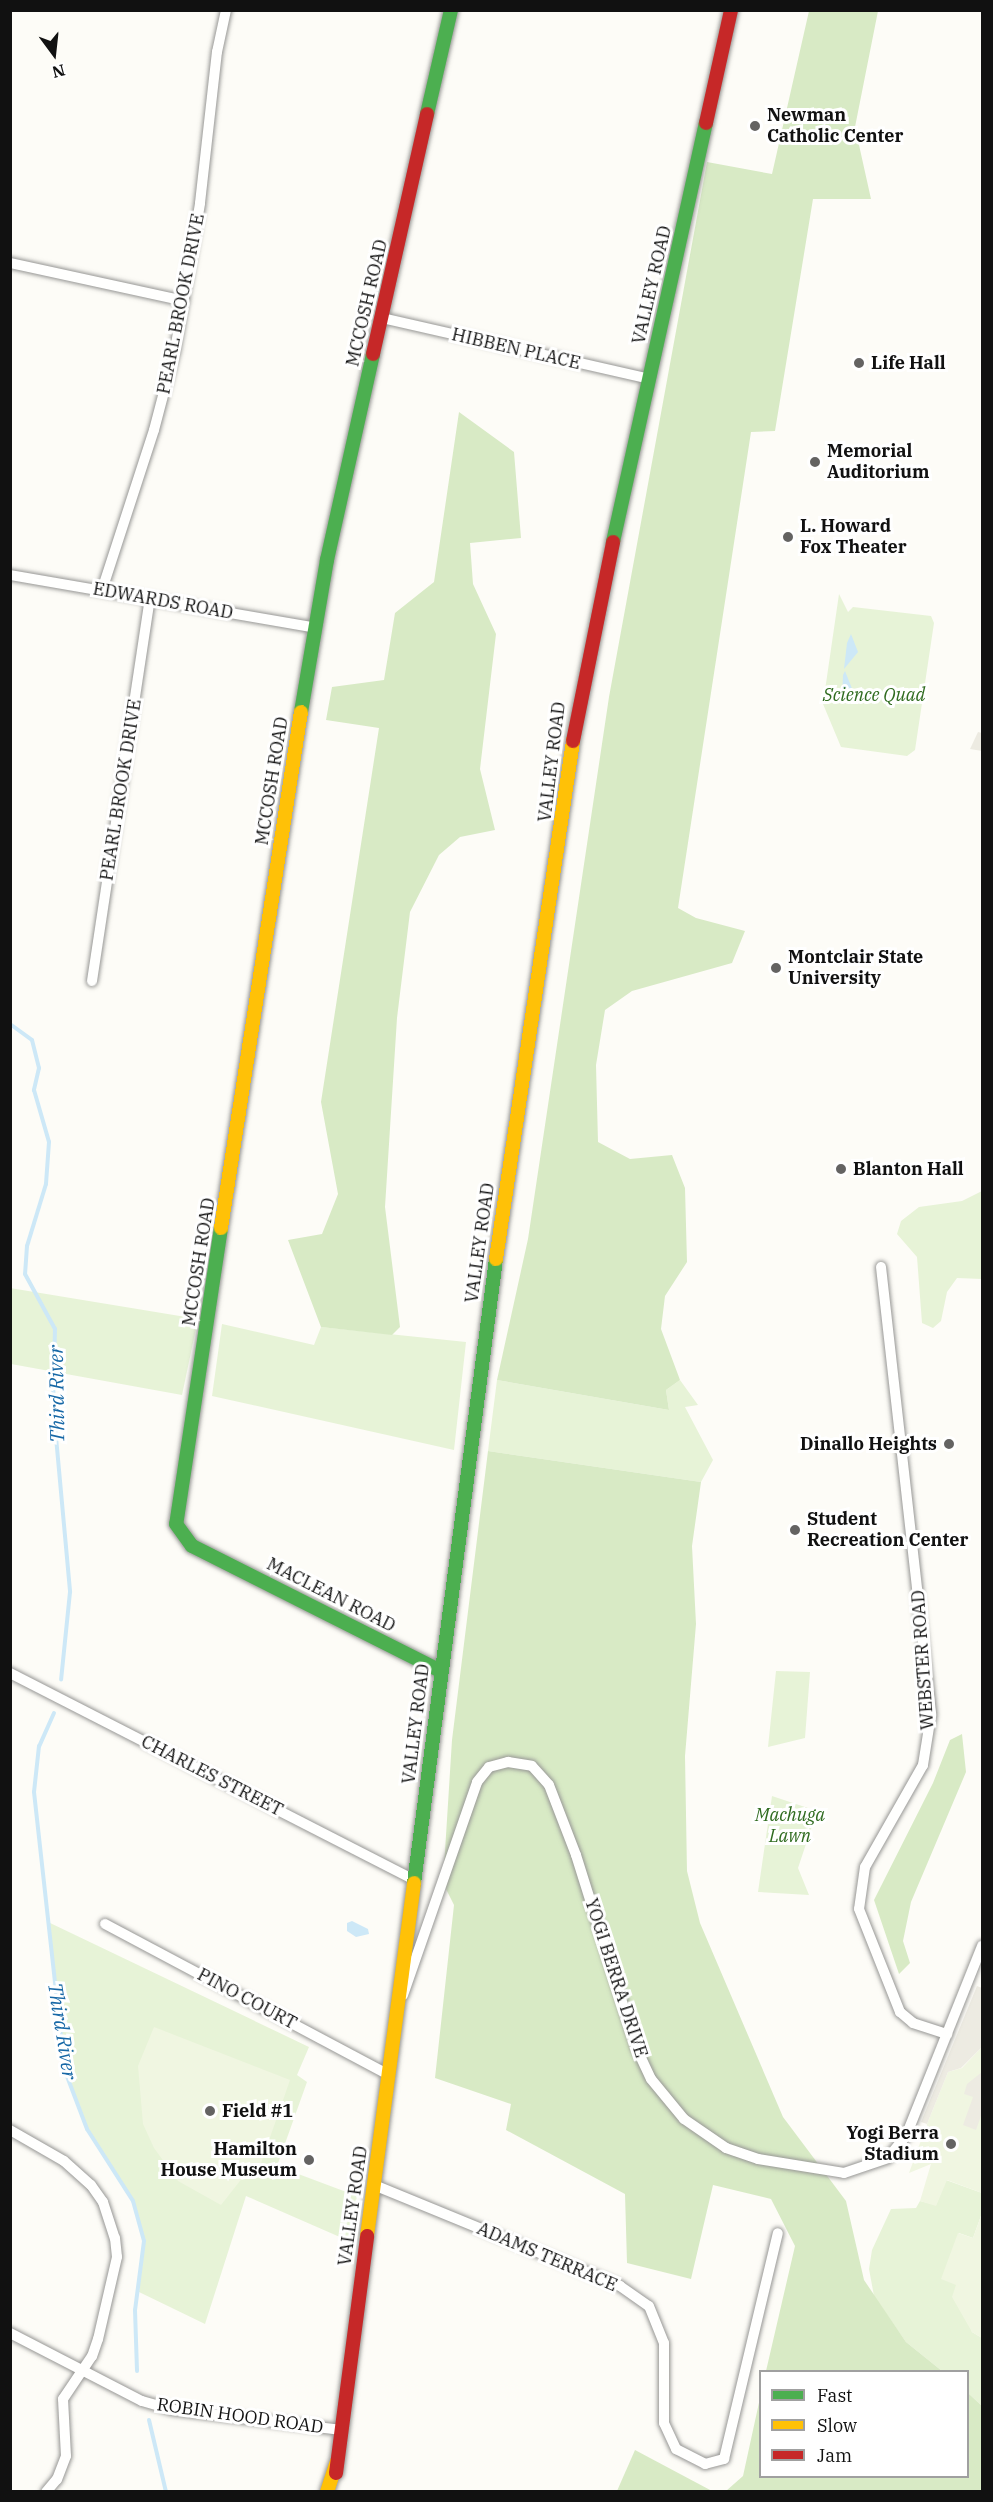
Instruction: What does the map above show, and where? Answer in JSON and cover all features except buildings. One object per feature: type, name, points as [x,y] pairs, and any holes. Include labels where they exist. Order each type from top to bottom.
[{"type":"main road","name":"MCCOSH ROAD","points":[[204,1552],[185,1540],[176,1524],[316,628],[327,560],[451,10]]},
{"type":"main road","name":"VALLEY ROAD","points":[[334,2492],[499,1235],[580,692],[650,379],[728,11]]},
{"type":"main road","name":"MACLEAN ROAD","points":[[204,1552],[441,1671]]},
{"type":"main road","points":[[327,2492],[337,2462]]},
{"type":"street","name":"PEARL BROOK DRIVE","points":[[102,590],[154,430],[184,301],[200,202],[217,52],[226,10]]},
{"type":"street","points":[[10,263],[184,301]]},
{"type":"street","name":"HIBBEN PLACE","points":[[382,318],[650,379]]},
{"type":"street","name":"EDWARDS ROAD","points":[[10,575],[316,628]]},
{"type":"street","name":"PEARL BROOK DRIVE","points":[[92,981],[150,598]]},
{"type":"street","name":"WEBSTER ROAD","points":[[880,1267],[931,1714],[923,1765],[866,1867],[859,1909],[900,2012],[913,2023],[947,2034]]},
{"type":"street","name":"CHARLES STREET","points":[[10,1673],[414,1880]]},
{"type":"street","name":"YOGI BERRA DRIVE","points":[[396,2014],[477,1782],[489,1767],[516,1762],[532,1766],[549,1785],[576,1854],[636,2047],[651,2079],[674,2109],[726,2148],[758,2159],[844,2173],[881,2162],[906,2136],[982,1946]]},
{"type":"street","name":"PINO COURT","points":[[105,1924],[389,2075]]},
{"type":"street","points":[[10,2130],[46,2149],[85,2179],[103,2202],[111,2222],[117,2257],[92,2356],[63,2399],[66,2456],[57,2479],[46,2492]]},
{"type":"street","name":"ADAMS TERRACE","points":[[374,2185],[620,2286],[649,2306],[664,2343],[664,2423],[676,2449],[705,2464],[724,2459],[778,2233]]},
{"type":"street","name":"ROBIN HOOD ROAD","points":[[10,2334],[142,2402],[174,2410],[342,2430]]},
{"type":"green space","points":[[809,11],[878,11],[855,127],[871,199],[813,199],[775,431],[751,432],[678,908],[696,918],[745,931],[732,963],[632,991],[605,1010],[596,1065],[598,1142],[630,1159],[672,1155],[685,1188],[687,1262],[665,1296],[661,1329],[680,1380],[666,1390],[669,1410],[497,1380],[528,1239],[609,697],[707,162],[772,174]]},
{"type":"green space","points":[[459,412],[514,452],[521,538],[470,543],[473,584],[496,634],[480,769],[495,830],[460,837],[439,855],[410,912],[397,1018],[385,1207],[400,1327],[392,1335],[321,1327],[288,1240],[322,1234],[338,1194],[321,1102],[379,728],[326,720],[332,687],[384,680],[395,613],[434,582]]},
{"type":"green space","name":"Science Quad","points":[[839,594],[848,612],[853,607],[931,616],[934,623],[915,750],[907,756],[841,747],[823,704]]},
{"type":"green space","points":[[982,1191],[982,1279],[957,1278],[947,1292],[941,1321],[933,1328],[922,1323],[917,1257],[897,1234],[901,1221],[919,1207],[962,1201]]},
{"type":"green space","points":[[10,1288],[198,1319],[182,1395],[11,1364]]},
{"type":"green space","points":[[222,1324],[314,1345],[321,1327],[466,1342],[454,1450],[212,1396]]},
{"type":"green space","points":[[497,1380],[669,1410],[666,1390],[680,1380],[698,1405],[685,1407],[713,1460],[701,1482],[488,1451]]},
{"type":"green space","points":[[488,1451],[701,1482],[692,1546],[696,1624],[685,1756],[687,1871],[700,1923],[783,2117],[846,2201],[864,2280],[906,2342],[941,2370],[766,2370],[795,2246],[771,2199],[713,2185],[691,2279],[627,2263],[625,2194],[506,2130],[511,2104],[435,2078],[454,1905],[443,1883],[452,1740]]},
{"type":"green space","points":[[776,1671],[810,1672],[805,1738],[768,1747]]},
{"type":"green space","points":[[962,1734],[966,1772],[911,1902],[903,1941],[910,1963],[899,1974],[874,1900],[933,1783],[950,1740]]},
{"type":"green space","name":"Machuga Lawn","points":[[772,1796],[817,1811],[798,1868],[809,1895],[758,1892]]},
{"type":"green space","points":[[48,1922],[309,2047],[297,2075],[307,2082],[277,2166],[357,2196],[349,2241],[246,2196],[205,2324],[139,2292],[144,2241],[133,2201],[87,2129],[65,2071]]},
{"type":"green space","name":"Field #1","points":[[154,2027],[290,2080],[259,2169],[247,2172],[221,2205],[178,2181],[154,2148],[143,2124],[138,2066]]},
{"type":"green space","name":"Yogi Berra Stadium","points":[[982,2047],[982,2193],[947,2180],[936,2206],[920,2201],[931,2164],[909,2173],[927,2124],[948,2072],[962,2068]]},
{"type":"green space","points":[[946,2180],[982,2193],[982,2213],[973,2238],[959,2233],[956,2285],[972,2332],[982,2338],[982,2406],[969,2394],[969,2370],[941,2370],[906,2342],[874,2296],[869,2269],[872,2250],[891,2209],[916,2208],[920,2201],[936,2205]]},
{"type":"green space","points":[[982,2213],[982,2338],[972,2332],[952,2297],[956,2285],[941,2279],[958,2233],[973,2238]]},
{"type":"green space","points":[[969,2394],[982,2406],[982,2491],[726,2491],[743,2476],[759,2403],[759,2478],[969,2478]]},
{"type":"green space","points":[[635,2450],[712,2491],[617,2491]]},
{"type":"shaded area","points":[[978,732],[982,733],[982,751],[970,749]]},
{"type":"shaded area","points":[[977,1986],[982,1988],[982,2047],[961,2068],[948,2072],[927,2124],[921,2122]]},
{"type":"shaded area","points":[[982,2072],[982,2113],[976,2130],[963,2125],[973,2097],[964,2094],[967,2084]]},
{"type":"water","points":[[851,634],[858,652],[844,669],[847,643]]},
{"type":"water","points":[[845,671],[853,691],[842,701],[843,675]]},
{"type":"water","points":[[352,1921],[368,1929],[369,1934],[356,1937],[347,1931],[347,1923]]},
{"type":"waterway","name":"Third River","points":[[10,1024],[32,1040],[39,1068],[34,1090],[49,1142],[46,1184],[27,1246],[25,1274],[55,1329],[53,1404],[70,1592],[61,1680]]},
{"type":"waterway","name":"Third River","points":[[54,1713],[39,1746],[34,1792],[65,2071],[87,2129],[133,2201],[144,2241],[135,2310],[137,2371]]},
{"type":"waterway","name":"Third River","points":[[149,2420],[166,2492]]},
{"type":"traffic: fast","points":[[427,114],[451,10]]},
{"type":"traffic: fast","points":[[613,542],[706,123]]},
{"type":"traffic: fast","points":[[301,712],[327,560],[373,354]]},
{"type":"traffic: fast","points":[[221,1228],[176,1524],[192,1546],[441,1671]]},
{"type":"traffic: fast","points":[[414,1883],[496,1259]]},
{"type":"traffic: slow","points":[[221,1228],[301,712]]},
{"type":"traffic: slow","points":[[496,1259],[573,741]]},
{"type":"traffic: slow","points":[[367,2236],[414,1883]]},
{"type":"traffic: slow","points":[[327,2492],[337,2462]]},
{"type":"traffic: jam","points":[[706,123],[731,10]]},
{"type":"traffic: jam","points":[[373,354],[427,114]]},
{"type":"traffic: jam","points":[[573,741],[613,542]]},
{"type":"traffic: jam","points":[[336,2473],[367,2236]]},
{"type":"place","name":"Newman Catholic Center","points":[[755,126]]},
{"type":"place","name":"Life Hall","points":[[859,363]]},
{"type":"place","name":"Memorial Auditorium","points":[[815,462]]},
{"type":"place","name":"L. Howard Fox Theater","points":[[788,537]]},
{"type":"place","name":"Montclair State University","points":[[776,968]]},
{"type":"place","name":"Blanton Hall","points":[[841,1169]]},
{"type":"place","name":"Dinallo Heights","points":[[949,1444]]},
{"type":"place","name":"Student Recreation Center","points":[[795,1530]]},
{"type":"place","name":"Field #1","points":[[210,2111]]},
{"type":"place","name":"Yogi Berra Stadium","points":[[951,2144]]},
{"type":"place","name":"Hamilton House Museum","points":[[309,2160]]}]
